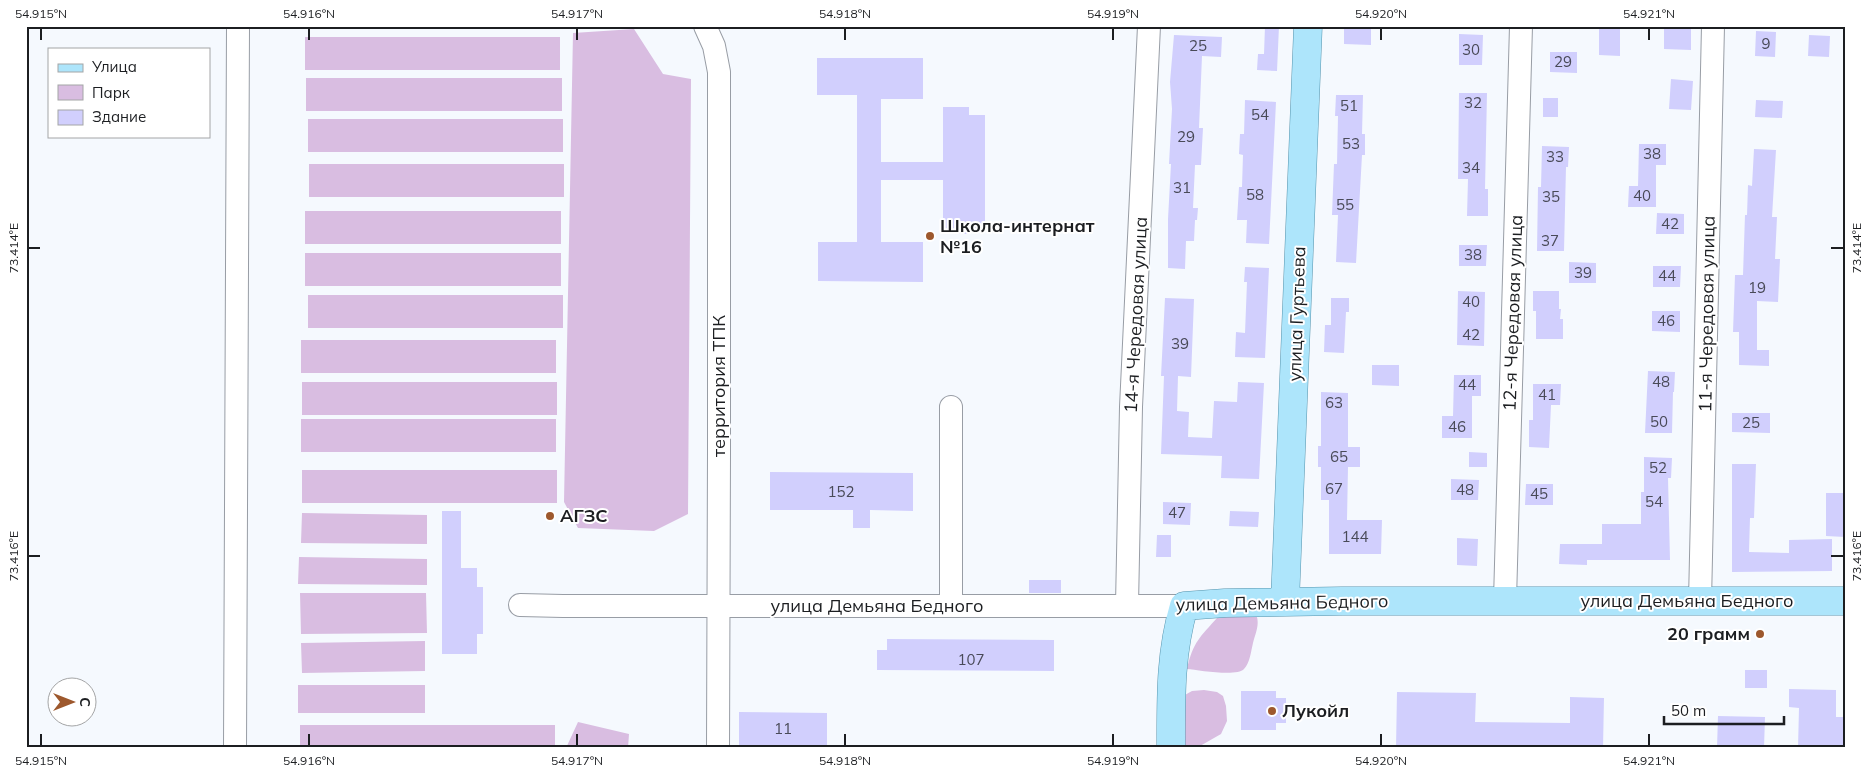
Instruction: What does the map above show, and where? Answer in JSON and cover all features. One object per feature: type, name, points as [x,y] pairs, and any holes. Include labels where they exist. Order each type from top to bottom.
[{"type":"main road","name":"улица Гуртьева","points":[[1285,602],[1308,26]]},
{"type":"main road","name":"улица Демьяна Бедного","points":[[1184,606],[1225,603],[1504,600],[1845,601]]},
{"type":"main road","points":[[1171,748],[1170,686],[1172,662],[1177,631],[1184,606]]},
{"type":"street","points":[[235,748],[238,26]]},
{"type":"street","name":"территория ТПК","points":[[705,26],[714,46],[719,72],[718,748]]},
{"type":"street","name":"14-я Чередовая улица","points":[[1127,605],[1131,407],[1149,26]]},
{"type":"street","name":"12-я Чередовая улица","points":[[1504,600],[1521,26]]},
{"type":"street","name":"11-я Чередовая улица","points":[[1700,601],[1713,26]]},
{"type":"street","points":[[950,606],[951,407]]},
{"type":"street","name":"улица Демьяна Бедного","points":[[520,605],[719,607],[1184,606]]},
{"type":"green space","points":[[634,29],[663,74],[691,79],[688,514],[654,531],[578,528],[564,502],[573,33]]},
{"type":"green space","points":[[305,37],[560,37],[560,70],[305,70]]},
{"type":"green space","points":[[306,78],[562,78],[562,111],[306,111]]},
{"type":"green space","points":[[308,119],[563,119],[563,152],[308,152]]},
{"type":"green space","points":[[309,164],[564,164],[564,197],[309,197]]},
{"type":"green space","points":[[305,211],[561,211],[561,244],[305,244]]},
{"type":"green space","points":[[305,253],[561,253],[561,286],[305,286]]},
{"type":"green space","points":[[308,295],[563,295],[563,328],[308,328]]},
{"type":"green space","points":[[301,340],[556,340],[556,373],[301,373]]},
{"type":"green space","points":[[302,382],[557,382],[557,415],[302,415]]},
{"type":"green space","points":[[301,419],[556,419],[556,452],[301,452]]},
{"type":"green space","points":[[302,470],[557,470],[557,503],[302,503]]},
{"type":"green space","points":[[302,513],[427,515],[427,544],[301,543]]},
{"type":"green space","points":[[299,557],[427,559],[427,585],[298,584]]},
{"type":"green space","points":[[300,593],[426,593],[427,633],[301,634]]},
{"type":"green space","points":[[1256,614],[1257,628],[1249,660],[1244,669],[1234,673],[1226,673],[1187,669],[1198,640],[1218,617]]},
{"type":"green space","points":[[425,641],[425,671],[302,673],[301,643]]},
{"type":"green space","points":[[298,685],[425,685],[425,713],[298,713]]},
{"type":"green space","points":[[1192,691],[1217,692],[1223,696],[1227,721],[1221,734],[1200,746],[1183,746],[1183,696]]},
{"type":"green space","points":[[578,722],[629,734],[628,748],[566,748]]},
{"type":"green space","points":[[300,725],[555,725],[555,748],[300,748]]},
{"type":"building","points":[[1265,26],[1279,26],[1277,71],[1257,70],[1258,54],[1264,54]]},
{"type":"building","points":[[1344,26],[1371,26],[1371,45],[1344,44]]},
{"type":"building","points":[[1599,28],[1620,28],[1620,56],[1599,55]]},
{"type":"building","points":[[1664,29],[1691,29],[1691,50],[1664,49]]},
{"type":"building","points":[[1756,31],[1776,32],[1775,57],[1755,56]]},
{"type":"building","points":[[1459,34],[1483,35],[1482,65],[1459,65]]},
{"type":"building","points":[[1174,35],[1222,37],[1221,57],[1202,56],[1199,128],[1203,128],[1201,165],[1195,165],[1193,208],[1198,208],[1197,220],[1195,220],[1194,241],[1186,241],[1185,269],[1168,268],[1171,164],[1169,164],[1172,109],[1170,82]]},
{"type":"building","points":[[1809,35],[1830,36],[1829,57],[1808,56]]},
{"type":"building","points":[[1550,52],[1577,52],[1577,73],[1550,72]]},
{"type":"building","points":[[817,58],[923,58],[923,99],[881,99],[881,162],[943,162],[943,107],[969,107],[969,115],[985,115],[985,229],[969,229],[969,234],[943,234],[943,180],[881,180],[881,242],[923,242],[923,282],[818,281],[818,242],[857,242],[857,95],[817,95]]},
{"type":"building","points":[[1671,79],[1693,81],[1691,110],[1669,109]]},
{"type":"building","points":[[1459,93],[1487,93],[1485,189],[1488,189],[1488,216],[1467,216],[1468,179],[1458,179]]},
{"type":"building","points":[[1336,95],[1363,95],[1362,134],[1365,134],[1365,155],[1362,155],[1356,263],[1336,262],[1338,215],[1332,215],[1334,164],[1337,164],[1338,116],[1335,116]]},
{"type":"building","points":[[1543,98],[1558,98],[1558,117],[1543,117]]},
{"type":"building","points":[[1245,100],[1276,102],[1269,244],[1246,243],[1247,220],[1237,220],[1239,187],[1242,187],[1243,155],[1239,154],[1240,134],[1244,134]]},
{"type":"building","points":[[1756,100],[1783,101],[1782,118],[1755,117]]},
{"type":"building","points":[[1639,144],[1666,144],[1666,165],[1656,165],[1656,207],[1628,207],[1629,186],[1638,186]]},
{"type":"building","points":[[1542,146],[1569,147],[1568,167],[1566,167],[1564,251],[1537,251],[1538,187],[1541,187]]},
{"type":"building","points":[[1754,149],[1776,150],[1772,217],[1777,217],[1775,259],[1780,259],[1778,302],[1757,301],[1757,350],[1769,350],[1769,366],[1739,365],[1739,332],[1733,332],[1735,275],[1743,275],[1745,215],[1747,215],[1748,185],[1752,186]]},
{"type":"building","points":[[1657,213],[1684,214],[1684,234],[1656,234]]},
{"type":"building","points":[[1459,245],[1487,245],[1486,266],[1459,266]]},
{"type":"building","points":[[1569,262],[1596,263],[1596,283],[1569,283]]},
{"type":"building","points":[[1653,266],[1681,266],[1680,287],[1653,287]]},
{"type":"building","points":[[1245,267],[1269,268],[1265,358],[1235,357],[1236,332],[1245,333],[1247,282],[1244,282]]},
{"type":"building","points":[[1458,291],[1485,292],[1484,346],[1457,345]]},
{"type":"building","points":[[1533,291],[1559,291],[1560,319],[1563,319],[1563,339],[1536,339],[1536,311],[1533,311]]},
{"type":"building","points":[[1165,298],[1194,299],[1191,377],[1178,376],[1177,411],[1189,412],[1188,437],[1212,438],[1214,401],[1237,402],[1238,382],[1264,383],[1259,479],[1221,478],[1222,456],[1161,454],[1164,376],[1161,376]]},
{"type":"building","points":[[1331,298],[1349,298],[1349,312],[1346,312],[1344,353],[1324,352],[1325,325],[1331,325]]},
{"type":"building","points":[[1652,311],[1680,311],[1680,332],[1652,331]]},
{"type":"building","points":[[1372,365],[1399,365],[1399,386],[1372,385]]},
{"type":"building","points":[[1648,371],[1675,372],[1672,433],[1645,433]]},
{"type":"building","points":[[1454,375],[1481,375],[1481,396],[1472,396],[1472,438],[1442,438],[1442,416],[1453,416]]},
{"type":"building","points":[[1533,384],[1561,384],[1560,405],[1551,405],[1549,448],[1529,447],[1529,420],[1533,420]]},
{"type":"building","points":[[1321,392],[1348,393],[1348,447],[1360,447],[1360,467],[1348,467],[1347,520],[1382,520],[1381,554],[1329,554],[1329,500],[1321,500],[1321,467],[1318,467],[1318,446],[1321,446]]},
{"type":"building","points":[[1732,413],[1770,413],[1770,433],[1732,432]]},
{"type":"building","points":[[1469,452],[1487,453],[1487,467],[1469,467]]},
{"type":"building","points":[[1644,457],[1672,458],[1671,478],[1668,478],[1670,560],[1587,560],[1587,565],[1559,564],[1560,544],[1602,544],[1602,524],[1641,524],[1641,492],[1644,492]]},
{"type":"building","points":[[1732,464],[1756,464],[1754,518],[1750,518],[1749,552],[1789,553],[1789,540],[1832,539],[1832,571],[1732,572]]},
{"type":"building","points":[[770,472],[913,473],[913,511],[870,510],[870,528],[853,528],[853,510],[770,510]]},
{"type":"building","points":[[1451,479],[1479,480],[1478,500],[1451,500]]},
{"type":"building","points":[[1526,484],[1553,484],[1553,505],[1525,505]]},
{"type":"building","points":[[1826,493],[1845,493],[1845,537],[1826,536]]},
{"type":"building","points":[[1163,502],[1191,503],[1190,525],[1163,524]]},
{"type":"building","points":[[442,511],[461,511],[461,568],[477,568],[477,587],[483,587],[483,634],[477,634],[477,654],[442,654]]},
{"type":"building","points":[[1230,511],[1259,512],[1258,527],[1229,526]]},
{"type":"building","points":[[1157,535],[1171,535],[1171,557],[1156,557]]},
{"type":"building","points":[[1457,538],[1478,539],[1477,566],[1457,565]]},
{"type":"building","points":[[1029,580],[1061,580],[1061,593],[1029,593]]},
{"type":"building","points":[[887,639],[1054,640],[1054,671],[877,670],[877,650],[887,650]]},
{"type":"building","points":[[1745,670],[1767,670],[1767,688],[1745,688]]},
{"type":"building","points":[[1789,689],[1836,690],[1836,717],[1845,717],[1845,748],[1798,748],[1799,708],[1789,707]]},
{"type":"building","points":[[1241,691],[1276,691],[1276,698],[1286,698],[1286,723],[1276,723],[1276,730],[1241,730]]},
{"type":"building","points":[[1397,692],[1476,693],[1475,722],[1570,723],[1570,697],[1604,698],[1603,748],[1396,748]]},
{"type":"building","points":[[739,712],[827,713],[827,746],[739,745]]},
{"type":"building","points":[[1718,716],[1765,717],[1764,748],[1717,748]]},
{"type":"place","name":"Школа-интернат №16","points":[[930,236]]},
{"type":"place","name":"АГЗС","points":[[550,516]]},
{"type":"place","name":"20 грамм","points":[[1760,634]]},
{"type":"place","name":"Лукойл","points":[[1272,711]]}]
